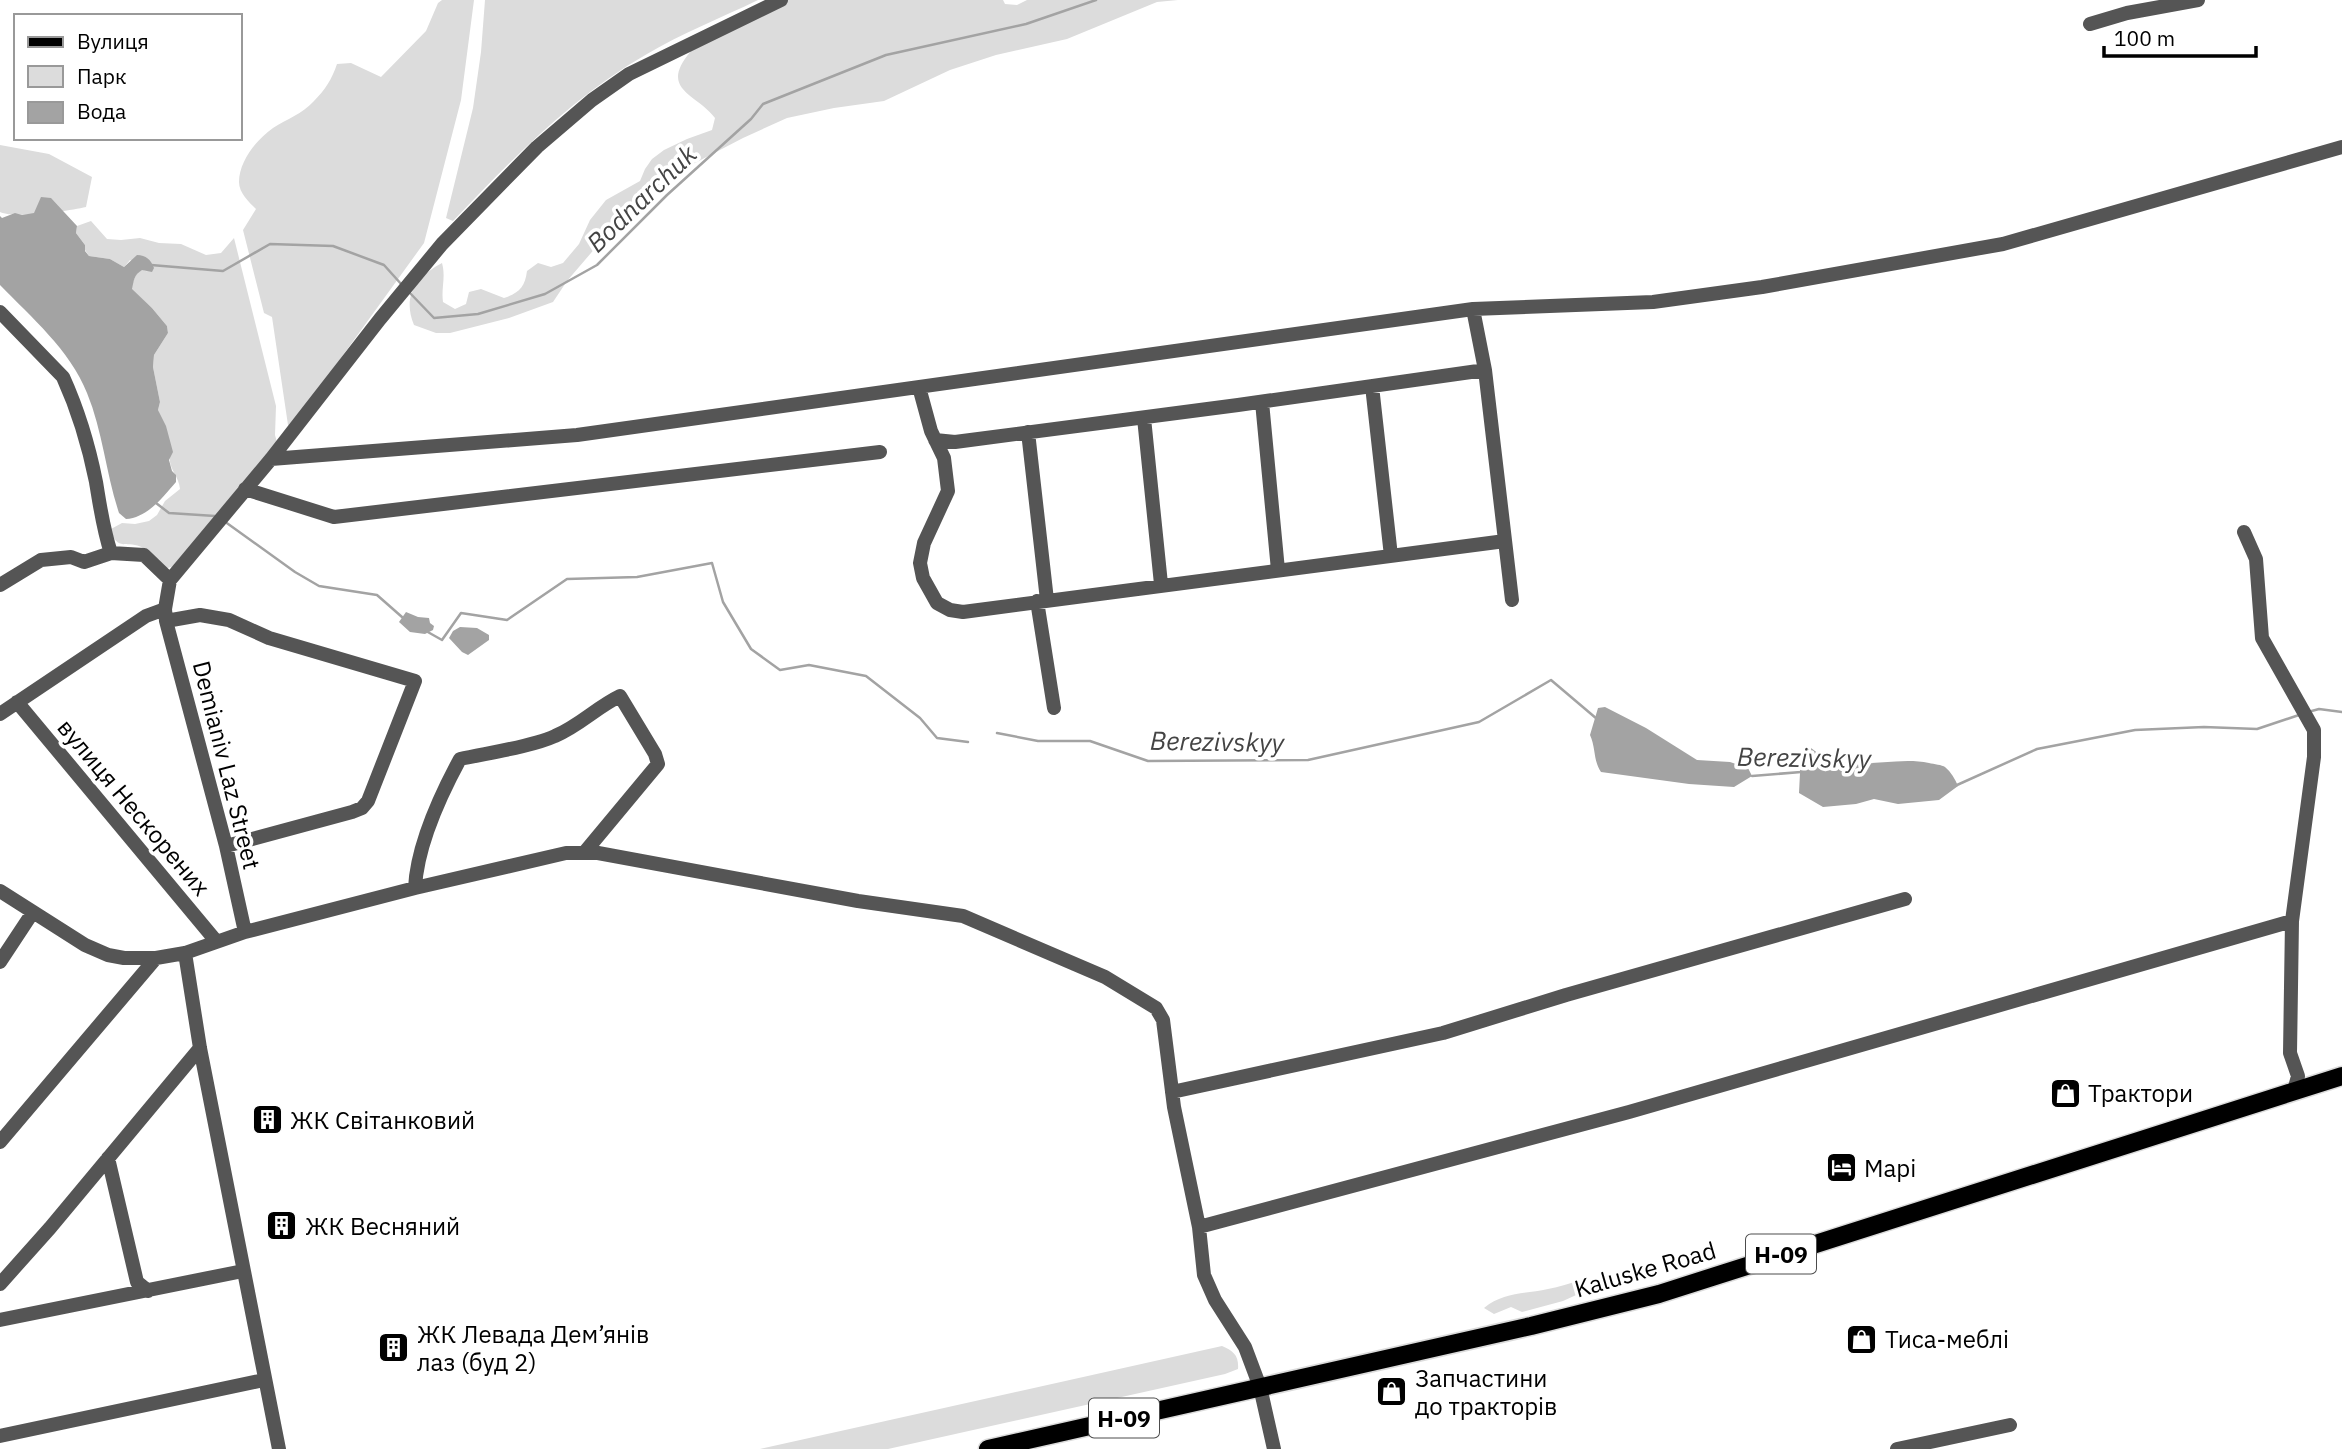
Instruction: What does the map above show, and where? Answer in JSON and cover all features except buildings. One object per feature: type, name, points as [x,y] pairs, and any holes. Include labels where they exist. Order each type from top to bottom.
[{"type":"main road","name":"Kaluske Road","points":[[988,1449],[1531,1326],[1658,1294],[2342,1076]]},
{"type":"street","points":[[166,615],[170,580],[271,460],[442,244],[537,147],[592,100],[629,74],[781,0]]},
{"type":"street","points":[[2090,24],[2127,13],[2198,0]]},
{"type":"street","points":[[271,460],[577,435],[1473,309],[1653,302],[1762,287],[2003,244],[2342,147]]},
{"type":"street","points":[[1473,309],[1485,370],[1512,600]]},
{"type":"street","points":[[0,312],[63,377],[78,415],[92,467],[102,526],[111,553]]},
{"type":"street","points":[[935,440],[955,442],[1144,418],[1485,370]]},
{"type":"street","points":[[1372,386],[1391,556]]},
{"type":"street","points":[[919,387],[935,440],[944,458],[947,491],[924,543],[920,563],[929,592],[937,603],[950,610],[963,611],[1505,541]]},
{"type":"street","points":[[1262,402],[1278,570]]},
{"type":"street","points":[[1144,418],[1161,584]]},
{"type":"street","points":[[1028,432],[1054,708]]},
{"type":"street","points":[[245,489],[334,517],[880,452]]},
{"type":"street","points":[[2244,533],[2256,559],[2262,638],[2314,730],[2314,757],[2292,922],[2290,1053],[2298,1076],[2294,1091]]},
{"type":"street","points":[[0,585],[41,560],[71,557],[84,562],[111,553],[144,555],[170,580]]},
{"type":"street","points":[[0,714],[146,616],[200,614],[229,620],[269,638],[415,681],[368,801],[362,808],[226,846]]},
{"type":"street","name":"Demianiv Laz Street","points":[[166,615],[226,846],[245,932]]},
{"type":"street","points":[[415,888],[416,870],[440,796],[460,759],[553,737],[573,727],[601,705],[620,696],[656,754],[658,764],[584,853]]},
{"type":"street","name":"вулиця Нескорених","points":[[17,702],[216,941]]},
{"type":"street","points":[[0,891],[85,945],[108,955],[156,958],[186,953],[245,932],[415,888],[566,853],[598,853],[858,901],[963,916],[1105,977],[1156,1007],[1163,1020],[1172,1092],[1199,1227],[1204,1275],[1215,1300],[1245,1347],[1260,1387],[1274,1449]]},
{"type":"street","points":[[1172,1092],[1443,1033],[1566,995],[1905,899]]},
{"type":"street","points":[[0,962],[33,912]]},
{"type":"street","points":[[1199,1227],[1629,1112],[2292,922]]},
{"type":"street","points":[[186,953],[200,1048],[279,1449]]},
{"type":"street","points":[[0,1142],[156,958]]},
{"type":"street","points":[[0,1284],[200,1048]]},
{"type":"street","points":[[108,1158],[137,1282],[148,1291]]},
{"type":"street","points":[[0,1320],[243,1271]]},
{"type":"street","points":[[0,1436],[264,1380]]},
{"type":"street","points":[[1897,1449],[2010,1425]]},
{"type":"green space","points":[[442,0],[474,0],[461,100],[424,243],[291,427],[288,425],[272,317],[264,313],[243,230],[256,209],[241,190],[239,182],[242,166],[255,144],[267,133],[318,97],[337,64],[351,63],[381,77],[426,31],[438,3]]},
{"type":"green space","points":[[485,0],[758,0],[660,46],[593,89],[544,130],[453,221],[446,218],[473,108]]},
{"type":"green space","points":[[787,0],[1003,0],[1005,4],[1017,5],[1027,0],[1178,0],[1157,2],[1067,39],[996,55],[950,70],[884,101],[787,118],[670,176],[654,193],[633,205],[615,221],[553,302],[509,318],[450,333],[436,333],[414,325],[410,305],[414,288],[425,275],[442,263],[443,302],[455,309],[466,304],[469,292],[481,289],[504,298],[520,289],[527,271],[538,263],[551,267],[563,263],[579,244],[590,220],[606,200],[640,181],[652,159],[664,150],[712,130],[715,118],[679,83],[678,74],[691,51]]},
{"type":"green space","points":[[0,145],[49,154],[92,177],[86,207],[29,215],[0,212]]},
{"type":"green space","points":[[91,221],[107,239],[140,238],[159,243],[181,244],[206,255],[221,253],[234,238],[276,406],[275,435],[278,446],[174,566],[165,569],[143,548],[116,541],[111,529],[122,523],[149,521],[157,515],[165,501],[180,489],[158,410],[160,402],[153,367],[154,355],[168,333],[167,326],[131,289],[139,271],[142,269],[148,272],[130,260],[124,267],[110,259],[89,256],[76,233],[77,226]]},
{"type":"green space","points":[[1581,1280],[1585,1291],[1563,1301],[1522,1312],[1511,1307],[1494,1314],[1484,1308],[1507,1296]]},
{"type":"green space","points":[[1222,1346],[1235,1354],[1238,1369],[888,1449],[760,1449]]},
{"type":"water","points":[[41,197],[51,198],[77,226],[76,233],[89,256],[110,259],[124,267],[140,255],[148,258],[154,268],[152,272],[139,272],[132,289],[167,326],[168,333],[154,355],[153,367],[160,402],[158,410],[166,426],[173,452],[169,460],[176,475],[176,482],[154,506],[134,518],[126,519],[119,513],[97,423],[80,377],[49,335],[0,285],[0,216],[2,218],[15,213],[34,213]]},
{"type":"water","points":[[406,612],[429,618],[434,626],[433,630],[425,634],[410,632],[399,622]]},
{"type":"water","points":[[460,627],[477,628],[489,635],[489,640],[468,655],[449,638],[453,631]]},
{"type":"water","points":[[1605,707],[1646,728],[1697,760],[1730,762],[1748,768],[1752,776],[1734,787],[1601,772],[1590,735],[1598,708]]},
{"type":"water","points":[[1811,748],[1824,757],[1853,763],[1914,761],[1940,765],[1949,771],[1958,786],[1939,800],[1898,804],[1874,799],[1856,804],[1823,807],[1799,793],[1801,753]]},
{"type":"waterway","name":"Bodnarchuk","points":[[409,292],[434,318],[478,314],[545,294],[597,265],[667,195],[751,119],[763,104],[886,55],[1026,24],[1096,0]]},
{"type":"waterway","name":"Bodnarchuk","points":[[151,265],[223,271],[270,244],[333,246],[384,265],[402,285]]},
{"type":"waterway","name":"Berezivskyy","points":[[156,503],[169,513],[215,516]]},
{"type":"waterway","name":"Berezivskyy","points":[[224,521],[319,586],[377,595],[402,617]]},
{"type":"waterway","name":"Berezivskyy","points":[[426,631],[442,640],[461,613],[507,620],[567,579],[637,577],[712,563],[723,602],[751,649],[780,670],[809,665],[866,676],[920,718],[937,738],[968,742]]},
{"type":"waterway","name":"Berezivskyy","points":[[997,733],[1038,741],[1090,741],[1148,761],[1308,760],[1479,722],[1551,680],[1597,719]]},
{"type":"waterway","name":"Berezivskyy","points":[[2308,712],[2319,709],[2342,712]]},
{"type":"waterway","name":"Berezivskyy","points":[[1957,785],[2037,749],[2135,730],[2204,727],[2257,729],[2299,715]]},
{"type":"waterway","name":"Berezivskyy","points":[[1752,776],[1801,772]]},
{"type":"place","name":"Трактори","points":[[2065,1093]]},
{"type":"place","name":"ЖК Світанковий","points":[[267,1120]]},
{"type":"place","name":"Марі","points":[[1841,1168]]},
{"type":"place","name":"ЖК Весняний","points":[[282,1226]]},
{"type":"place","name":"Тиса-меблі","points":[[1862,1339]]},
{"type":"place","name":"ЖК Левада Дем’янів лаз (буд 2)","points":[[394,1348]]},
{"type":"place","name":"Запчастини до тракторів","points":[[1392,1392]]}]
